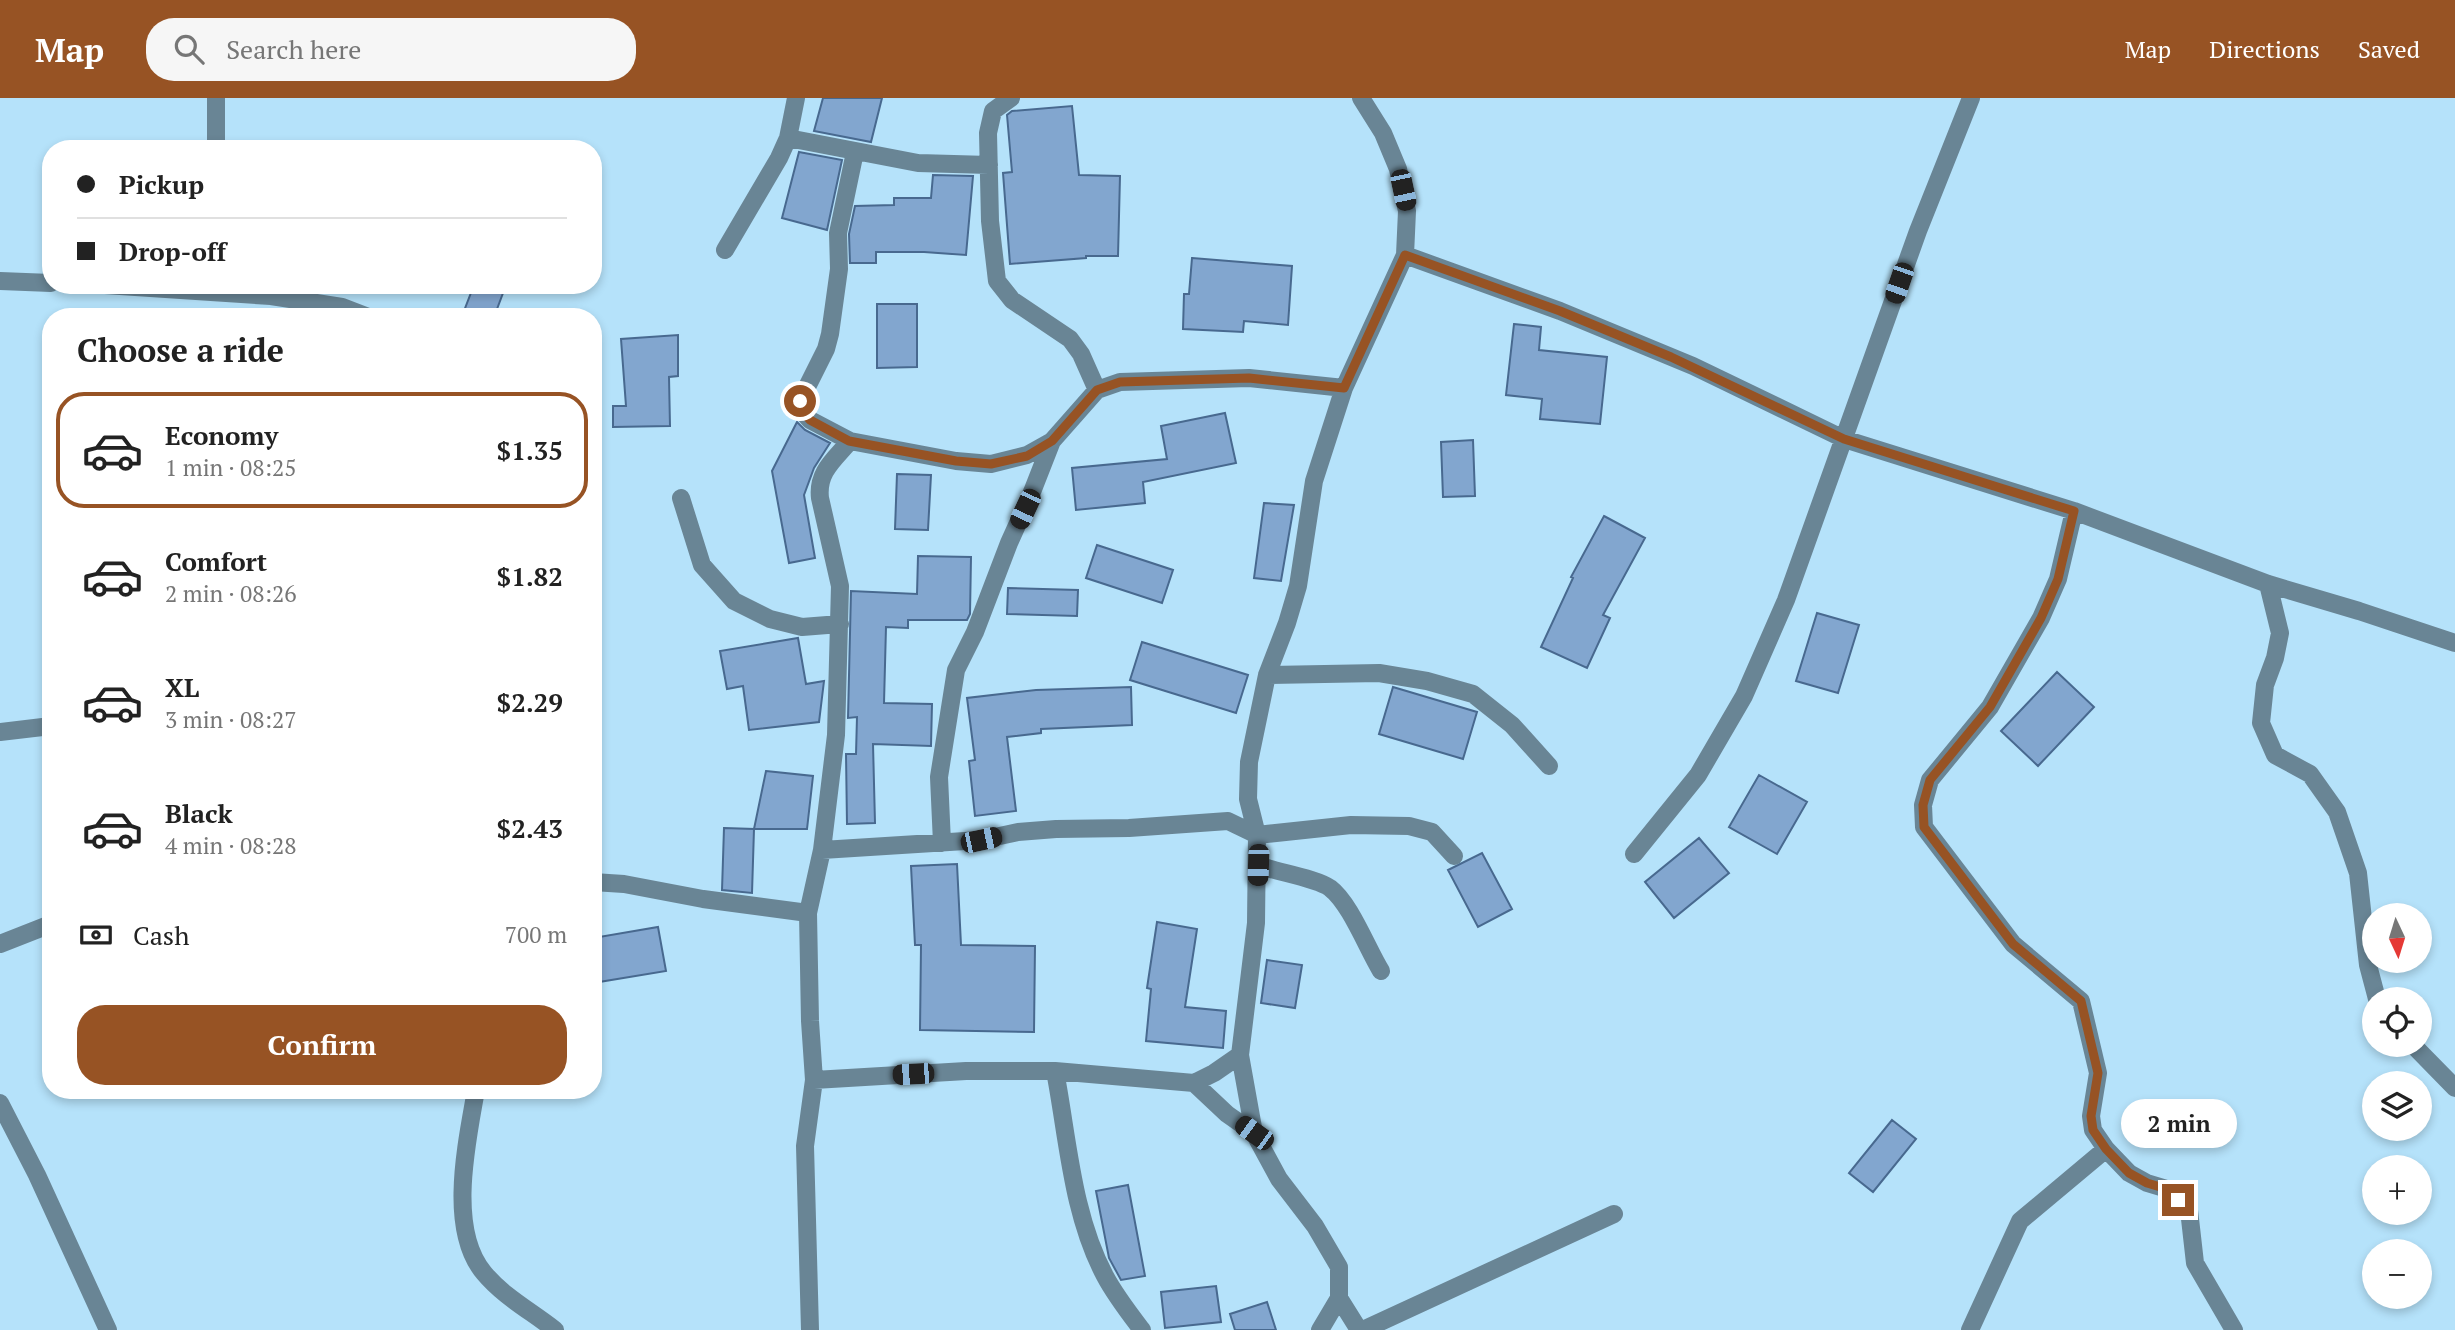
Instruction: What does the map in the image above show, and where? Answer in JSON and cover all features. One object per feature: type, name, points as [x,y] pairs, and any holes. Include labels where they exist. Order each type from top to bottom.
[{"type":"street","points":[[216,98],[216,140]]},
{"type":"street","points":[[726,250],[779,159],[788,138],[796,98]]},
{"type":"street","points":[[1012,98],[993,111],[988,133],[990,220],[997,281],[1012,300],[1070,340],[1081,354],[1097,390]]},
{"type":"street","points":[[1320,1330],[1339,1298],[1339,1267],[1315,1226],[1279,1179],[1254,1133],[1240,1055],[1256,923],[1258,865],[1257,835],[1248,799],[1249,762],[1267,675],[1287,623],[1297,586],[1314,481],[1344,388],[1405,255],[1407,211],[1398,169],[1383,133],[1361,98]]},
{"type":"street","points":[[1634,854],[1698,775],[1744,696],[1786,600],[1918,231],[1971,98]]},
{"type":"street","points":[[788,138],[918,163],[989,165]]},
{"type":"street","points":[[855,152],[838,233],[839,269],[830,334],[826,349],[800,401],[802,411],[810,420],[849,441],[956,461],[991,464],[1027,456],[1052,441],[1097,390],[1120,382],[1249,378],[1344,388]]},
{"type":"street","points":[[1405,255],[1560,311],[1669,356],[1844,439],[2074,511],[2268,584],[2455,643]]},
{"type":"street","points":[[0,281],[42,283]]},
{"type":"street","points":[[253,294],[345,308]]},
{"type":"street","points":[[810,1330],[805,1146],[814,1080],[808,914],[822,850],[836,735],[840,624],[840,586],[819,486],[822,474],[849,441]]},
{"type":"street","points":[[942,843],[939,777],[956,670],[975,632],[1052,441]]},
{"type":"street","points":[[681,498],[702,565],[734,601],[770,619],[802,627],[840,624]]},
{"type":"street","points":[[2074,511],[2058,579],[2041,618],[1990,707],[1930,780],[1923,805],[1924,827],[2013,944],[2081,1001],[2098,1073],[2091,1116],[2093,1130],[2106,1149],[2129,1173],[2147,1183],[2167,1189],[2189,1210],[2195,1263],[2234,1330]]},
{"type":"street","points":[[2268,584],[2280,633],[2275,658],[2265,685],[2261,723],[2274,755],[2310,774],[2337,812],[2358,873],[2368,965],[2374,987]]},
{"type":"street","points":[[1267,675],[1379,673],[1427,681],[1473,694],[1512,725],[1549,766]]},
{"type":"street","points":[[0,732],[42,727]]},
{"type":"street","points":[[822,850],[981,840],[1018,832],[1056,829],[1129,828],[1228,821],[1257,835],[1350,825],[1409,826],[1432,832],[1454,856]]},
{"type":"street","points":[[1258,865],[1329,887],[1352,915],[1362,939],[1381,971]]},
{"type":"street","points":[[602,883],[808,914]]},
{"type":"street","points":[[0,944],[42,928]]},
{"type":"street","points":[[814,1080],[966,1071],[1055,1071],[1194,1083],[1240,1055]]},
{"type":"street","points":[[2425,1057],[2455,1088]]},
{"type":"street","points":[[1055,1071],[1073,1173],[1087,1230],[1104,1275],[1142,1330]]},
{"type":"street","points":[[1194,1083],[1227,1114],[1254,1133]]},
{"type":"street","points":[[474,1099],[465,1153],[461,1211],[468,1241],[482,1271],[498,1288],[555,1330]]},
{"type":"street","points":[[0,1103],[37,1175],[108,1330]]},
{"type":"street","points":[[1970,1330],[2020,1221],[2106,1149]]},
{"type":"street","points":[[1339,1298],[1361,1330],[1614,1214]]},
{"type":"building","points":[[823,98],[882,98],[871,142],[814,131]]},
{"type":"building","points":[[1072,106],[1079,175],[1120,176],[1118,256],[1086,256],[1010,264],[1003,173],[1012,172],[1007,115],[1012,111]]},
{"type":"building","points":[[799,152],[842,160],[827,230],[782,218]]},
{"type":"building","points":[[933,175],[973,176],[966,255],[876,252],[876,263],[850,263],[849,234],[855,206],[894,205],[894,198],[931,198]]},
{"type":"building","points":[[1192,258],[1292,266],[1288,325],[1244,321],[1243,332],[1183,329],[1184,294],[1189,294]]},
{"type":"building","points":[[471,294],[503,294],[497,308],[465,308]]},
{"type":"building","points":[[877,304],[917,304],[917,367],[877,368]]},
{"type":"building","points":[[1514,324],[1541,327],[1539,350],[1607,357],[1600,424],[1540,419],[1542,399],[1506,395]]},
{"type":"building","points":[[678,335],[678,376],[669,377],[670,426],[613,427],[613,406],[626,406],[621,339]]},
{"type":"building","points":[[1225,413],[1236,463],[1143,482],[1145,503],[1076,510],[1072,468],[1167,459],[1161,426]]},
{"type":"building","points":[[797,422],[805,430],[830,443],[814,468],[804,495],[815,558],[789,563],[772,471]]},
{"type":"building","points":[[1473,440],[1475,496],[1443,497],[1441,442]]},
{"type":"building","points":[[897,474],[931,475],[928,530],[895,529]]},
{"type":"building","points":[[1264,503],[1294,505],[1281,581],[1254,578]]},
{"type":"building","points":[[1604,516],[1645,538],[1603,615],[1610,618],[1587,668],[1541,647],[1573,578],[1571,577]]},
{"type":"building","points":[[1097,545],[1173,570],[1162,603],[1086,578]]},
{"type":"building","points":[[918,556],[971,557],[970,614],[967,620],[908,620],[908,628],[886,627],[884,703],[932,704],[931,746],[873,744],[875,823],[847,824],[846,754],[856,754],[857,717],[848,718],[851,591],[917,594]]},
{"type":"building","points":[[1008,588],[1078,590],[1077,616],[1007,614]]},
{"type":"building","points":[[1817,613],[1859,625],[1838,693],[1796,681]]},
{"type":"building","points":[[798,638],[806,684],[824,681],[819,722],[749,730],[743,686],[727,689],[720,651]]},
{"type":"building","points":[[1142,642],[1248,675],[1236,713],[1130,680]]},
{"type":"building","points":[[2057,672],[2094,707],[2038,766],[2001,731]]},
{"type":"building","points":[[1131,687],[1132,725],[1041,729],[1041,733],[1007,737],[1016,811],[975,816],[969,761],[975,760],[967,698],[1036,690]]},
{"type":"building","points":[[1393,687],[1477,712],[1463,759],[1379,734]]},
{"type":"building","points":[[766,771],[813,776],[807,829],[754,829]]},
{"type":"building","points":[[1759,775],[1807,802],[1777,854],[1729,827]]},
{"type":"building","points":[[724,828],[754,829],[752,893],[722,890]]},
{"type":"building","points":[[1699,838],[1729,873],[1674,918],[1645,882]]},
{"type":"building","points":[[1482,853],[1512,909],[1478,927],[1448,870]]},
{"type":"building","points":[[957,864],[961,945],[1035,946],[1034,1032],[920,1030],[921,945],[915,945],[911,866]]},
{"type":"building","points":[[1157,922],[1197,929],[1185,1007],[1226,1011],[1223,1048],[1146,1041],[1151,989],[1147,988]]},
{"type":"building","points":[[658,927],[666,971],[602,982],[602,936]]},
{"type":"building","points":[[1267,960],[1302,965],[1295,1008],[1261,1003]]},
{"type":"building","points":[[1892,1120],[1916,1139],[1873,1192],[1849,1173]]},
{"type":"building","points":[[1128,1185],[1145,1276],[1121,1280],[1109,1258],[1096,1191]]},
{"type":"building","points":[[1216,1286],[1221,1322],[1165,1328],[1161,1292]]},
{"type":"building","points":[[1267,1302],[1276,1330],[1235,1330],[1230,1314]]},
{"type":"route","points":[[800,401],[802,411],[810,420],[849,441],[956,461],[991,464],[1027,456],[1052,441],[1097,390],[1120,382],[1249,378],[1344,388],[1405,255],[1560,311],[1693,366],[1844,439],[2074,511],[2058,579],[2041,618],[1990,707],[1930,780],[1923,805],[1924,827],[2013,944],[2081,1001],[2098,1073],[2091,1116],[2093,1130],[2106,1149],[2129,1173],[2147,1183],[2167,1189],[2178,1200]]}]
